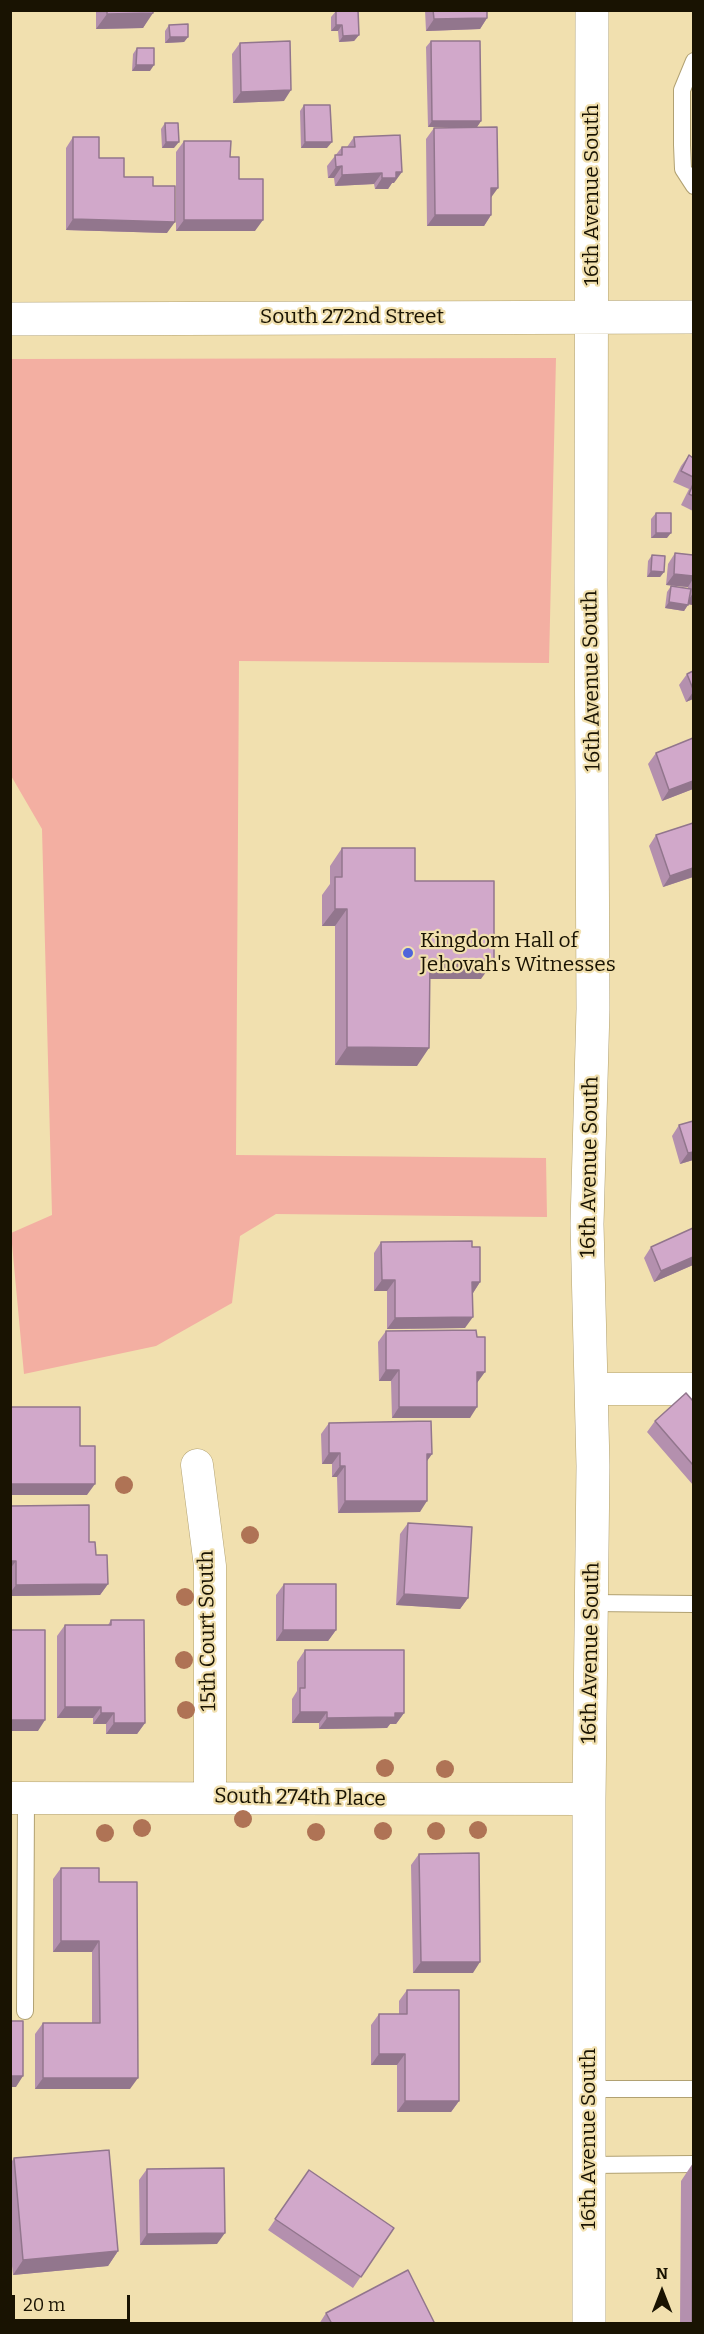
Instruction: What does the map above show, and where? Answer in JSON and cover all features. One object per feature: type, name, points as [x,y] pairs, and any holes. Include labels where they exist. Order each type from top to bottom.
[{"type":"main road","name":"16th Avenue South","points":[[589,2324],[592,1389],[587,1224],[593,1009],[592,10]]},
{"type":"main road","name":"South 272nd Street","points":[[10,318],[693,317]]},
{"type":"street","points":[[592,1389],[693,1389]]},
{"type":"street","name":"15th Court South","points":[[197,1466],[210,1566],[210,1797]]},
{"type":"street","name":"South 274th Place","points":[[18,1798],[589,1798]]},
{"type":"lane","points":[[693,61],[682,90],[683,169],[693,186]]},
{"type":"lane","points":[[591,1603],[693,1604]]},
{"type":"lane","points":[[18,1798],[25,2011]]},
{"type":"lane","points":[[589,2089],[693,2089]]},
{"type":"lane","points":[[589,2165],[693,2164]]},
{"type":"shaded area","points":[[556,358],[549,663],[239,661],[236,1155],[546,1158],[547,1217],[276,1214],[240,1236],[232,1303],[156,1346],[24,1374],[11,1233],[52,1215],[42,829],[10,774],[11,359]]},
{"type":"building","points":[[107,10],[153,10],[153,13],[107,14]]},
{"type":"building","points":[[358,10],[359,35],[343,36],[342,25],[336,25],[336,11]]},
{"type":"building","points":[[433,10],[487,10],[487,18],[434,19]]},
{"type":"building","points":[[188,24],[188,37],[170,37],[169,25]]},
{"type":"building","points":[[290,41],[291,90],[241,92],[240,43]]},
{"type":"building","points":[[431,41],[480,41],[481,121],[432,121]]},
{"type":"building","points":[[137,48],[154,48],[154,65],[136,65]]},
{"type":"building","points":[[304,105],[330,105],[332,142],[305,142]]},
{"type":"building","points":[[165,123],[178,123],[179,142],[166,142]]},
{"type":"building","points":[[497,127],[498,188],[491,188],[491,215],[435,215],[434,128]]},
{"type":"building","points":[[400,135],[402,172],[396,172],[396,178],[382,178],[382,173],[342,175],[342,166],[336,167],[335,155],[342,155],[342,147],[355,147],[354,137]]},
{"type":"building","points":[[73,137],[99,137],[99,158],[124,158],[124,177],[153,177],[153,186],[175,186],[175,222],[73,219]]},
{"type":"building","points":[[184,141],[231,141],[230,157],[239,157],[239,179],[263,179],[263,220],[184,220]]},
{"type":"building","points":[[689,455],[693,458],[693,477],[681,471]]},
{"type":"building","points":[[693,484],[693,496],[689,494]]},
{"type":"building","points":[[656,513],[671,513],[671,533],[656,533]]},
{"type":"building","points":[[675,553],[693,555],[693,576],[674,574]]},
{"type":"building","points":[[652,555],[665,556],[664,572],[651,571]]},
{"type":"building","points":[[671,586],[691,589],[688,605],[669,602]]},
{"type":"building","points":[[693,671],[693,689],[687,674]]},
{"type":"building","points":[[693,738],[693,781],[669,790],[656,753]]},
{"type":"building","points":[[693,823],[693,868],[670,876],[656,835]]},
{"type":"building","name":"Kingdom Hall of Jehovah's Witnesses","points":[[342,848],[415,848],[415,881],[494,881],[494,961],[430,961],[429,1048],[347,1047],[347,909],[335,909],[335,877],[342,877]]},
{"type":"building","points":[[693,1121],[693,1152],[688,1153],[679,1125]]},
{"type":"building","points":[[693,1228],[693,1257],[661,1271],[651,1247]]},
{"type":"building","points":[[472,1241],[472,1247],[480,1247],[480,1282],[472,1282],[473,1317],[395,1318],[395,1280],[382,1280],[381,1242]]},
{"type":"building","points":[[476,1330],[477,1337],[485,1337],[485,1372],[477,1372],[477,1407],[399,1407],[399,1370],[386,1370],[386,1331]]},
{"type":"building","points":[[686,1393],[693,1401],[693,1465],[655,1421]]},
{"type":"building","points":[[10,1407],[80,1407],[80,1446],[95,1446],[95,1484],[10,1484]]},
{"type":"building","points":[[431,1421],[432,1454],[427,1454],[427,1501],[345,1501],[345,1466],[340,1466],[340,1453],[329,1453],[329,1423]]},
{"type":"building","points":[[89,1505],[89,1542],[95,1542],[96,1555],[107,1555],[108,1584],[16,1585],[16,1561],[10,1561],[10,1506]]},
{"type":"building","points":[[408,1523],[472,1527],[468,1598],[404,1594]]},
{"type":"building","points":[[284,1584],[336,1584],[336,1630],[283,1630]]},
{"type":"building","points":[[111,1620],[144,1620],[145,1723],[114,1723],[114,1713],[101,1713],[101,1707],[65,1707],[65,1625],[111,1625]]},
{"type":"building","points":[[10,1630],[45,1630],[45,1720],[10,1720]]},
{"type":"building","points":[[305,1650],[404,1650],[404,1713],[395,1713],[395,1717],[327,1718],[327,1712],[300,1712],[300,1688],[305,1688]]},
{"type":"building","points":[[479,1853],[480,1962],[421,1962],[419,1854]]},
{"type":"building","points":[[61,1868],[99,1868],[99,1882],[137,1882],[138,2078],[43,2078],[43,2023],[100,2023],[99,1941],[61,1941]]},
{"type":"building","points":[[407,1990],[459,1990],[459,2101],[405,2101],[405,2054],[379,2054],[379,2014],[407,2014]]},
{"type":"building","points":[[10,2021],[23,2021],[23,2076],[10,2076]]},
{"type":"building","points":[[109,2150],[118,2251],[23,2260],[14,2158]]},
{"type":"building","points":[[693,2164],[693,2324],[692,2324]]},
{"type":"building","points":[[224,2168],[225,2233],[147,2234],[147,2169]]},
{"type":"building","points":[[309,2170],[394,2228],[361,2277],[275,2219]]},
{"type":"building","points":[[408,2270],[435,2324],[332,2324],[326,2313]]},
{"type":"place","name":"Kingdom Hall of Jehovah's Witnesses","points":[[408,953]]}]
